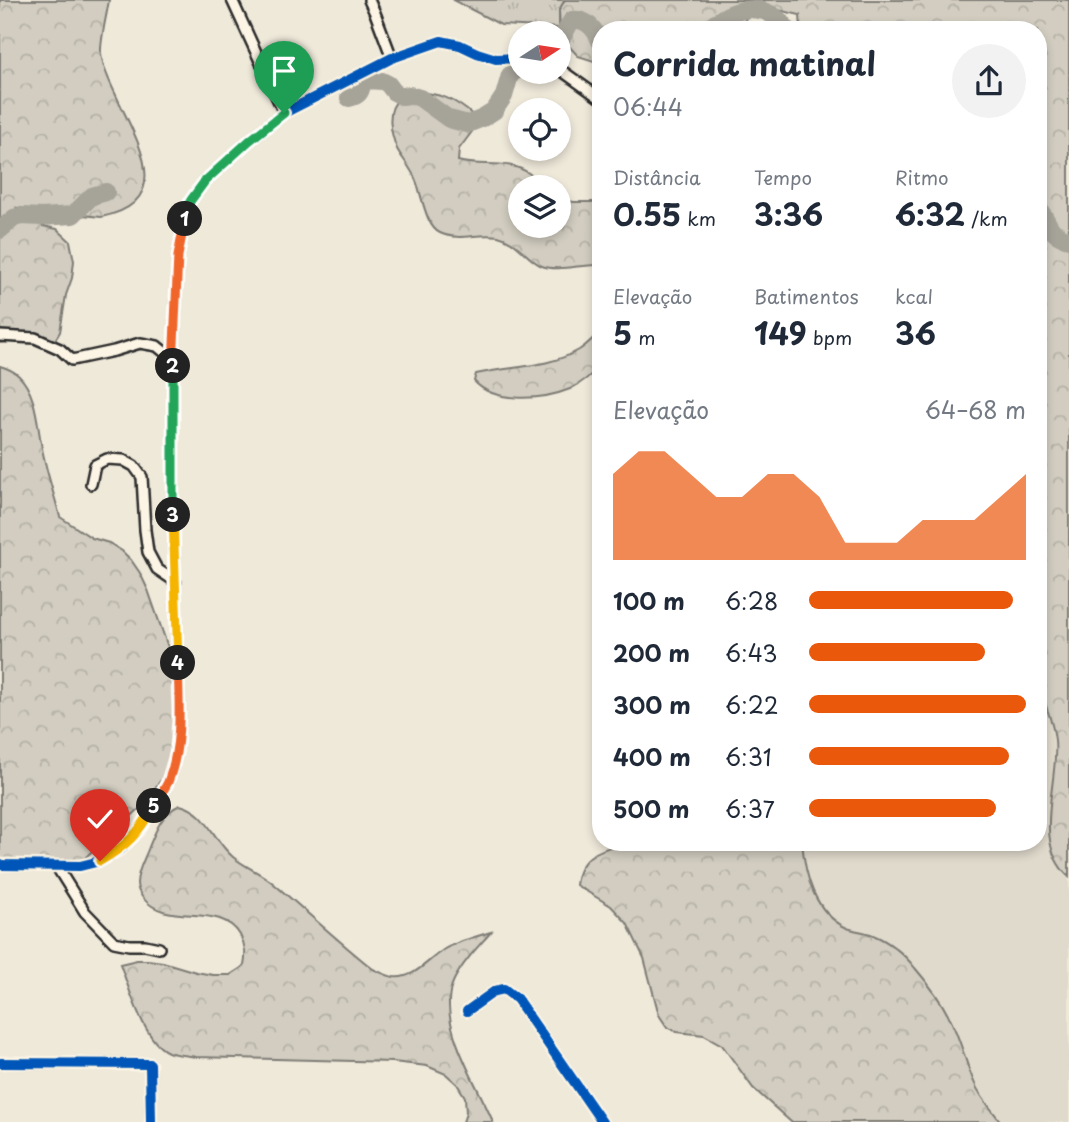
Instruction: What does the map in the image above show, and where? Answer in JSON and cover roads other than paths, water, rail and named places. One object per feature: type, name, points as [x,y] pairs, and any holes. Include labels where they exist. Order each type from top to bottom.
[{"type":"street","points":[[232,0],[284,113]]},
{"type":"street","points":[[369,0],[392,58]]},
{"type":"street","points":[[0,865],[80,866],[100,861],[121,849],[141,829],[167,783],[177,751],[179,716],[173,513],[173,359],[178,256],[187,207],[196,192],[249,141],[284,113],[392,58],[440,41],[460,45],[496,59],[508,58]]},
{"type":"street","points":[[571,77],[592,92]]},
{"type":"street","points":[[0,337],[35,338],[60,349],[72,360],[114,352],[140,343],[157,346],[173,359]]},
{"type":"street","points":[[90,484],[95,465],[107,459],[123,460],[134,467],[142,477],[148,552],[157,569],[176,582]]},
{"type":"street","points":[[57,867],[85,912],[114,942],[159,948]]},
{"type":"street","points":[[467,1011],[495,990],[505,989],[517,999],[602,1122]]},
{"type":"street","points":[[0,1063],[150,1064],[151,1122]]},
{"type":"waterway","points":[[719,21],[728,15],[749,9],[760,10],[781,21]]},
{"type":"waterway","points":[[571,22],[582,21],[592,28]]},
{"type":"waterway","points":[[349,98],[358,94],[367,80],[382,81],[394,92],[420,98],[449,119],[468,124],[494,111],[504,96],[508,82]]},
{"type":"waterway","points":[[0,230],[14,218],[21,216],[73,215],[92,196],[106,192]]},
{"type":"waterway","points":[[1047,221],[1057,235],[1069,239]]}]
